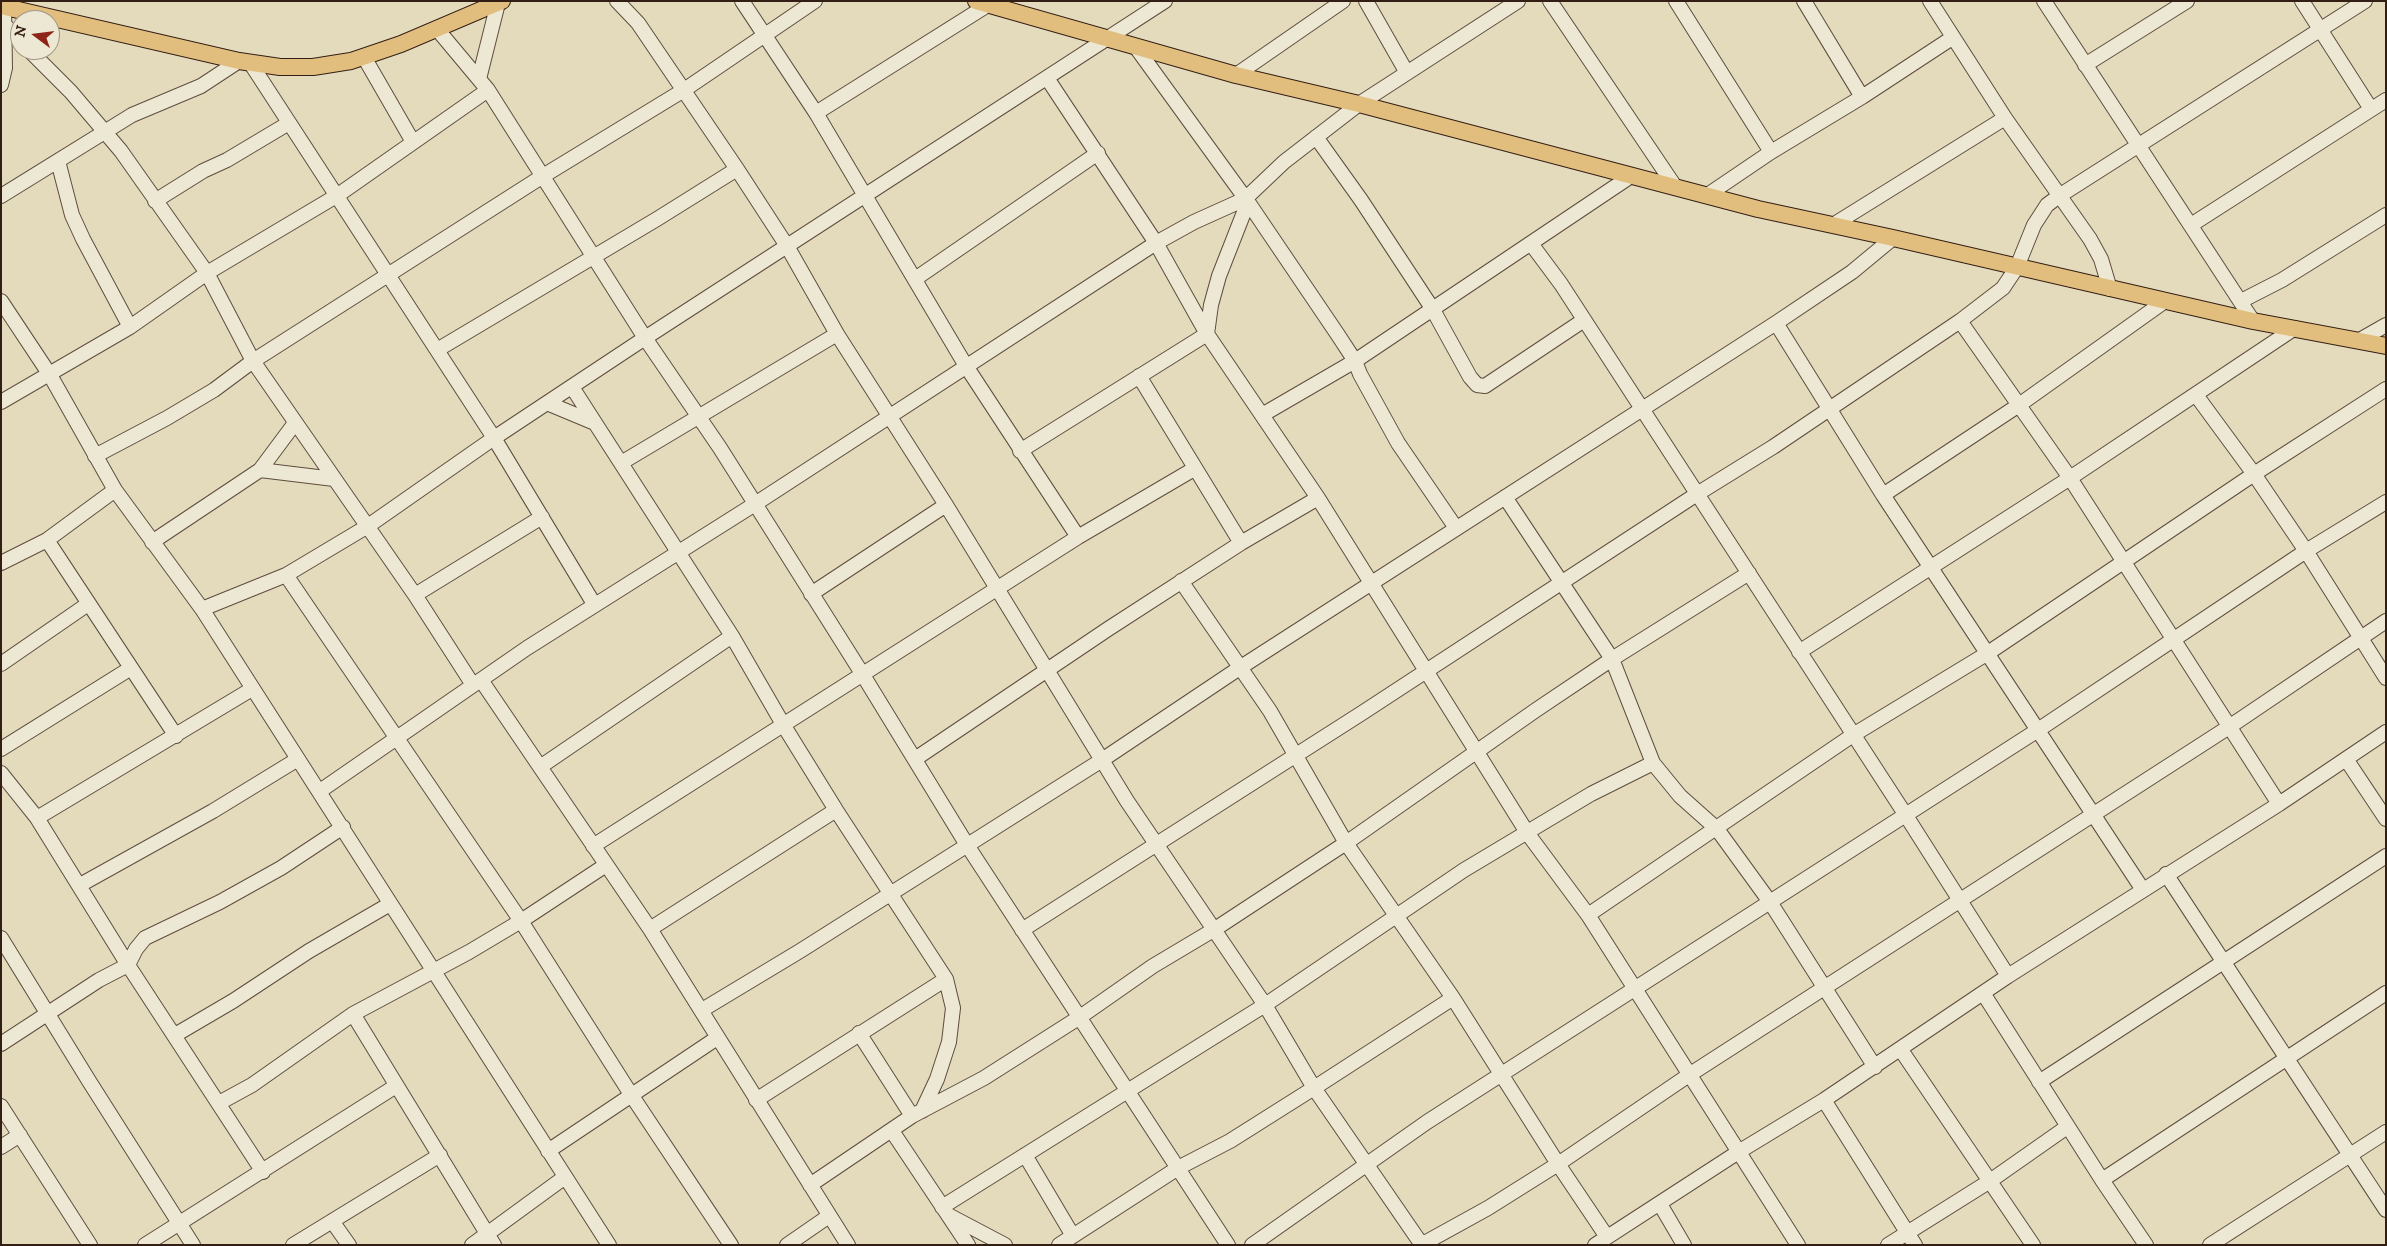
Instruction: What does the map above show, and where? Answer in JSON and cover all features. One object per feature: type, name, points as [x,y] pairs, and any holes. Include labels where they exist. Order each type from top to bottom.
[{"type":"main road","points":[[3,4],[245,62],[280,67],[313,67],[351,61],[437,29],[500,2]]},
{"type":"main road","points":[[986,2],[1236,75],[1359,104],[1706,196],[2253,321],[2386,346]]},
{"type":"street","points":[[617,1],[638,23],[737,169],[786,246],[837,334],[998,588],[1102,760],[1156,844],[1265,1005],[1314,1088],[1422,1245],[1488,1208],[1558,1164],[1688,1075],[1825,989],[1959,900],[2230,727],[2386,621]]},
{"type":"street","points":[[633,1],[638,23]]},
{"type":"street","points":[[742,1],[816,113],[966,366],[1078,537]]},
{"type":"street","points":[[95,456],[167,418],[214,390],[253,361],[543,176],[684,90],[815,1]]},
{"type":"street","points":[[202,609],[286,575],[368,526],[494,438],[645,338],[1165,1]]},
{"type":"street","points":[[1236,75],[1343,1]]},
{"type":"street","points":[[1366,1],[1407,73]]},
{"type":"street","points":[[320,791],[398,739],[477,682],[594,604],[755,504],[1156,243],[1194,222],[1247,200],[1284,162],[1359,104],[1518,1]]},
{"type":"street","points":[[1550,1],[1676,188]]},
{"type":"street","points":[[1676,1],[1771,152]]},
{"type":"street","points":[[1804,1],[1862,98]]},
{"type":"street","points":[[1930,1],[2005,118],[2090,239],[2101,259],[2110,289]]},
{"type":"street","points":[[2044,1],[2253,321]]},
{"type":"street","points":[[2085,65],[2187,1]]},
{"type":"street","points":[[2302,1],[2371,109]]},
{"type":"street","points":[[1022,930],[1563,583],[1697,494],[1831,410],[1960,321],[1993,298],[2003,288],[2016,267],[2034,224],[2047,205],[2365,1]]},
{"type":"street","points":[[1,402],[50,375],[130,326],[206,273],[338,195],[413,142],[483,84],[500,2]]},
{"type":"street","points":[[816,113],[986,2]]},
{"type":"street","points":[[1,85],[5,68],[3,4]]},
{"type":"street","points":[[4,24],[10,30]]},
{"type":"street","points":[[437,29],[483,84],[645,338],[700,417],[863,675],[967,846],[1228,1245]]},
{"type":"street","points":[[1706,196],[1771,152],[1862,98],[1952,38]]},
{"type":"street","points":[[1135,46],[1247,200],[1355,361],[1360,374],[1398,443],[1456,528]]},
{"type":"street","points":[[364,56],[413,142]]},
{"type":"street","points":[[39,60],[71,92],[121,151],[154,201],[206,273],[253,361],[415,595],[540,767],[650,929],[702,1010],[716,1038],[848,1245]]},
{"type":"street","points":[[1,196],[132,115],[201,86],[245,62],[289,123],[390,274],[494,438],[594,604]]},
{"type":"street","points":[[1047,78],[1156,243],[1207,334],[1318,498],[1425,671],[1478,751],[1528,834],[1588,915],[1636,988],[1688,1075],[1740,1151],[1798,1245]]},
{"type":"street","points":[[2191,225],[2386,100]]},
{"type":"street","points":[[1833,225],[2005,118]]},
{"type":"street","points":[[154,201],[289,123]]},
{"type":"street","points":[[1316,137],[1361,200],[1432,308],[1470,377],[1477,385],[1485,386],[1584,320]]},
{"type":"street","points":[[915,279],[1098,153]]},
{"type":"street","points":[[58,160],[72,215],[82,239],[130,326]]},
{"type":"street","points":[[437,350],[737,169]]},
{"type":"street","points":[[1262,415],[1355,361],[1432,308],[1532,245],[1631,176]]},
{"type":"street","points":[[1207,334],[1211,305],[1219,276],[1247,200]]},
{"type":"street","points":[[2241,301],[2282,280],[2386,215]]},
{"type":"street","points":[[702,1010],[1102,760],[1241,667],[1776,323],[1852,272],[1892,238]]},
{"type":"street","points":[[1532,245],[1584,320],[1749,573],[2008,976]]},
{"type":"street","points":[[1,301],[50,375],[115,490],[202,609],[609,1245]]},
{"type":"street","points":[[1883,494],[2019,405],[2165,301]]},
{"type":"street","points":[[1960,321],[2070,478],[2278,804]]},
{"type":"street","points":[[1776,323],[1883,494],[2143,890]]},
{"type":"street","points":[[2358,341],[2386,325]]},
{"type":"street","points":[[1799,652],[2070,478],[2295,328]]},
{"type":"street","points":[[621,463],[837,334]]},
{"type":"street","points":[[1020,451],[1207,334]]},
{"type":"street","points":[[1139,376],[1241,543]]},
{"type":"street","points":[[572,387],[732,636],[784,726],[836,810],[946,979],[953,1008],[948,1042],[937,1079],[917,1114]]},
{"type":"street","points":[[1588,915],[1853,735],[1988,653],[2254,474],[2386,389]]},
{"type":"street","points":[[2196,395],[2254,474],[2306,551],[2386,678]]},
{"type":"street","points":[[547,404],[596,424]]},
{"type":"street","points":[[152,542],[260,470],[295,423]]},
{"type":"street","points":[[593,846],[1078,537],[1194,468]]},
{"type":"street","points":[[260,470],[334,480]]},
{"type":"street","points":[[1,562],[47,540],[115,490]]},
{"type":"street","points":[[1505,497],[1612,659],[1653,763],[1680,796],[1717,829],[1770,902],[1875,1067]]},
{"type":"street","points":[[914,759],[1181,581],[1318,498]]},
{"type":"street","points":[[1252,1245],[1365,1164],[2038,730],[2174,641],[2306,551],[2386,502]]},
{"type":"street","points":[[811,594],[946,505]]},
{"type":"street","points":[[415,595],[542,518]]},
{"type":"street","points":[[47,540],[176,736]]},
{"type":"street","points":[[810,1185],[917,1114],[984,1078],[1080,1017],[1153,966],[1215,929],[1346,843],[1612,659],[1749,573]]},
{"type":"street","points":[[286,575],[358,685],[398,739],[521,921],[632,1096],[731,1245]]},
{"type":"street","points":[[1181,581],[1241,667],[1296,754],[1346,843],[1453,998],[1503,1074],[1558,1164],[1608,1237]]},
{"type":"street","points":[[1,664],[88,604]]},
{"type":"street","points":[[540,767],[732,636]]},
{"type":"street","points":[[1,749],[130,668]]},
{"type":"street","points":[[37,818],[252,689]]},
{"type":"street","points":[[1595,1245],[1740,1151],[1875,1067],[2008,976],[2278,804],[2386,732]]},
{"type":"street","points":[[80,885],[213,811],[298,759]]},
{"type":"street","points":[[2346,759],[2386,819]]},
{"type":"street","points":[[945,1211],[1025,1155],[1129,1092],[1265,1005],[1464,870],[1528,834],[1591,794],[1653,763]]},
{"type":"street","points":[[1,773],[37,818],[128,965],[263,1172]]},
{"type":"street","points":[[650,929],[836,810]]},
{"type":"street","points":[[1,1044],[99,980],[128,965],[136,949],[145,938],[220,902],[281,868],[343,827]]},
{"type":"street","points":[[2039,1082],[2222,961],[2386,856]]},
{"type":"street","points":[[219,1103],[252,1085],[353,1014],[434,972],[521,921],[606,865]]},
{"type":"street","points":[[2166,874],[2386,1210]]},
{"type":"street","points":[[174,1036],[233,1001],[309,951],[390,904]]},
{"type":"street","points":[[1,938],[193,1245]]},
{"type":"street","points":[[756,1100],[946,979]]},
{"type":"street","points":[[1983,993],[2067,1127],[2146,1245]]},
{"type":"street","points":[[2102,1180],[2386,993]]},
{"type":"street","points":[[1059,1245],[1178,1168],[1230,1141],[1453,998]]},
{"type":"street","points":[[353,1014],[491,1240]]},
{"type":"street","points":[[859,1033],[917,1114]]},
{"type":"street","points":[[548,1151],[716,1038]]},
{"type":"street","points":[[1901,1050],[2033,1245]]},
{"type":"street","points":[[145,1245],[180,1225],[396,1086]]},
{"type":"street","points":[[1824,1100],[1911,1239]]},
{"type":"street","points":[[1,1106],[90,1245]]},
{"type":"street","points":[[1888,1245],[1911,1239],[2067,1127]]},
{"type":"street","points":[[892,1131],[968,1245]]},
{"type":"street","points":[[2210,1245],[2386,1132]]},
{"type":"street","points":[[1,1147],[20,1135]]},
{"type":"street","points":[[293,1245],[440,1155]]},
{"type":"street","points":[[1025,1155],[1073,1236]]},
{"type":"street","points":[[472,1245],[491,1240],[564,1177]]},
{"type":"street","points":[[1660,1204],[1684,1245]]},
{"type":"street","points":[[945,1211],[1005,1245]]},
{"type":"street","points":[[787,1245],[829,1216]]},
{"type":"street","points":[[332,1221],[348,1245]]}]
